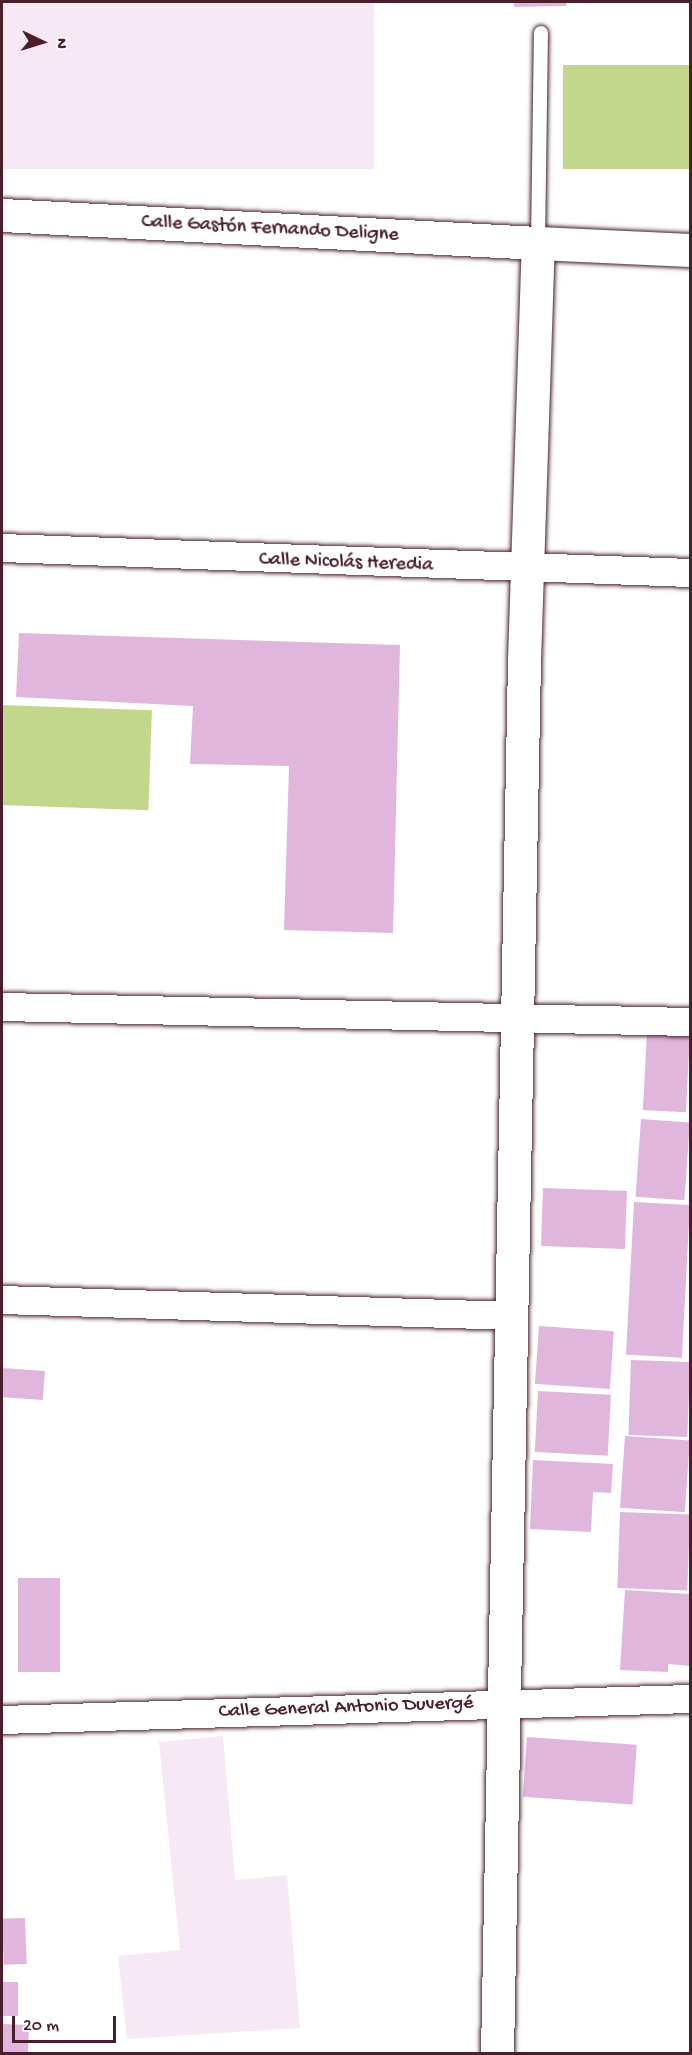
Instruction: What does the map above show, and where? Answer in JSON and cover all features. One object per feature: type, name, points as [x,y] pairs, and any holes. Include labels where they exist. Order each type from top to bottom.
[{"type":"main road","name":"Calle Gastón Fernando Deligne","points":[[2,215],[690,250]]},
{"type":"main road","points":[[497,2054],[500,1703],[513,1316],[528,570],[538,243]]},
{"type":"street","name":"Calle Nicolás Heredia","points":[[2,548],[528,570],[690,573]]},
{"type":"street","points":[[2,1007],[690,1022]]},
{"type":"street","points":[[2,1300],[513,1316]]},
{"type":"street","name":"Calle General Antonio Duvergé","points":[[2,1720],[690,1699]]},
{"type":"lane","points":[[538,243],[541,33]]},
{"type":"shaded area","points":[[2,2],[374,2],[374,169],[2,169]]},
{"type":"shaded area","points":[[223,1736],[235,1880],[287,1875],[300,2028],[127,2039],[118,1956],[180,1950],[159,1742]]},
{"type":"green space","points":[[563,65],[690,65],[690,169],[563,169]]},
{"type":"green space","points":[[2,705],[152,710],[148,810],[2,805]]},
{"type":"building","points":[[514,2],[567,2],[566,6],[514,7]]},
{"type":"building","points":[[19,633],[400,645],[393,933],[284,930],[289,766],[190,764],[193,706],[16,697]]},
{"type":"building","points":[[647,1032],[690,1034],[686,1112],[643,1110]]},
{"type":"building","points":[[641,1119],[690,1122],[684,1200],[636,1197]]},
{"type":"building","points":[[543,1188],[627,1191],[625,1249],[541,1246]]},
{"type":"building","points":[[634,1202],[690,1205],[682,1358],[626,1355]]},
{"type":"building","points":[[539,1326],[614,1331],[610,1389],[535,1384]]},
{"type":"building","points":[[631,1360],[690,1362],[687,1437],[628,1435]]},
{"type":"building","points":[[2,1368],[45,1371],[43,1400],[2,1397]]},
{"type":"building","points":[[538,1391],[611,1395],[608,1456],[535,1452]]},
{"type":"building","points":[[625,1436],[690,1441],[685,1512],[620,1508]]},
{"type":"building","points":[[533,1460],[613,1464],[611,1493],[593,1492],[591,1532],[530,1529]]},
{"type":"building","points":[[620,1512],[690,1514],[687,1590],[617,1588]]},
{"type":"building","points":[[18,1578],[60,1578],[60,1672],[18,1672]]},
{"type":"building","points":[[625,1590],[690,1594],[690,1666],[668,1664],[668,1672],[620,1670]]},
{"type":"building","points":[[527,1737],[637,1745],[633,1805],[523,1797]]},
{"type":"building","points":[[25,1918],[27,1964],[4,1965],[2,1919]]},
{"type":"building","points":[[2,1982],[18,1982],[18,2016],[2,2016]]},
{"type":"building","points":[[2,2024],[29,2025],[28,2054],[2,2054]]}]
